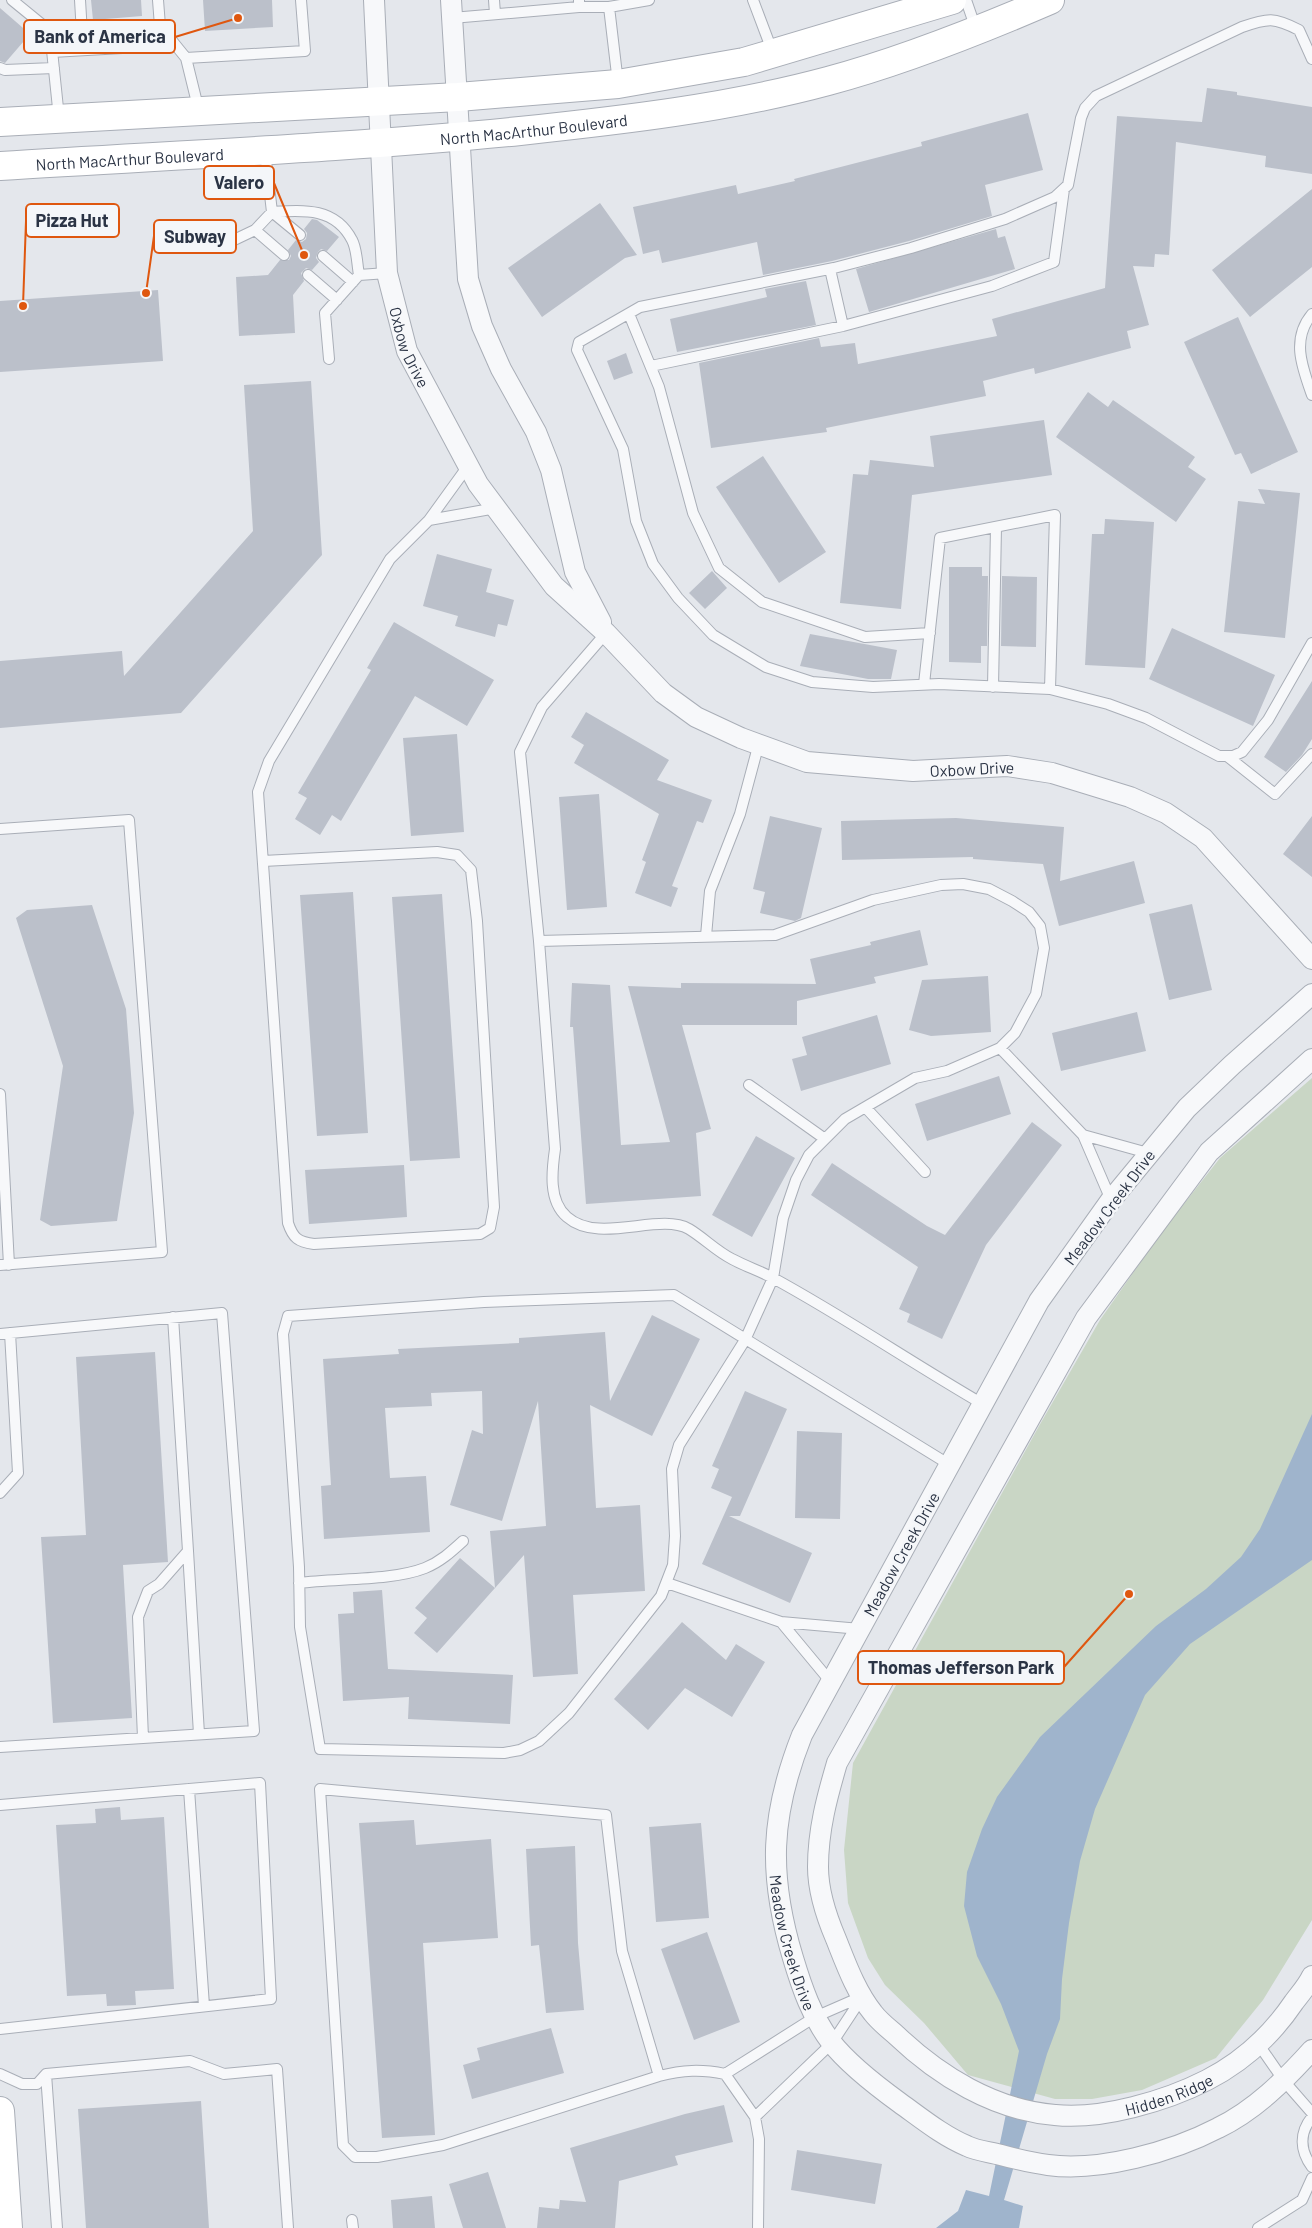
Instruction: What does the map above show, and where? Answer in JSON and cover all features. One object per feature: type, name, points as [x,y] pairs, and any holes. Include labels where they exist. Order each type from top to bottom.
[{"type":"main road","points":[[0,122],[458,97],[618,84],[682,74],[773,54],[952,0]]},
{"type":"main road","name":"North MacArthur Boulevard","points":[[0,166],[265,151],[460,137],[573,125],[738,101],[828,81],[976,30],[1050,0]]},
{"type":"main road","points":[[0,2111],[8,2228]]},
{"type":"street","name":"Oxbow Drive","points":[[374,0],[387,273],[407,351],[478,484],[554,586],[606,632],[663,693],[696,717],[741,738],[807,762],[913,771],[1007,766],[1052,773],[1130,797],[1166,813],[1203,838],[1312,959]]},
{"type":"street","name":"Oxbow Drive","points":[[451,9],[468,279],[490,344],[501,369],[536,432],[551,470],[575,572],[606,632]]},
{"type":"street","name":"Meadow Creek Drive","points":[[1284,2082],[1219,2128],[1185,2143],[1095,2165],[1049,2165],[967,2146],[921,2118],[882,2090],[832,2043],[816,2017],[803,1989],[783,1926],[778,1895],[776,1835],[784,1785],[802,1735],[950,1465],[981,1403],[1039,1301],[1111,1200],[1148,1153],[1206,1090],[1312,994]]},
{"type":"street","points":[[863,1996],[848,1972],[827,1918],[818,1869],[822,1814],[837,1762],[1086,1318],[1208,1152],[1312,1059]]},
{"type":"street","name":"Hidden Ridge","points":[[863,1996],[873,2014],[917,2055],[952,2080],[982,2095],[1016,2108],[1056,2116],[1104,2112],[1163,2099],[1224,2071],[1259,2045],[1278,2026],[1312,1976]]},
{"type":"street","points":[[1284,2082],[1312,2050]]},
{"type":"lane","points":[[12,0],[50,31],[59,119]]},
{"type":"lane","points":[[80,0],[83,50]]},
{"type":"lane","points":[[158,0],[160,26],[186,58],[199,112]]},
{"type":"lane","points":[[186,58],[306,51],[301,0]]},
{"type":"lane","points":[[494,0],[495,14]]},
{"type":"lane","points":[[451,9],[495,14],[579,4],[609,7],[645,0]]},
{"type":"lane","points":[[753,0],[773,54]]},
{"type":"lane","points":[[966,0],[976,30]]},
{"type":"lane","points":[[609,7],[618,84]]},
{"type":"lane","points":[[1312,59],[1299,30],[1280,20],[1266,19],[1242,27],[1096,96],[1085,108],[1081,118],[1068,186],[1055,197],[1005,219],[911,248],[830,269],[649,306],[629,314],[579,342],[577,350],[623,449],[636,521],[653,564],[678,598],[713,635],[766,667],[812,682],[873,687],[924,684],[1050,689],[1108,704],[1139,715],[1219,756],[1227,756],[1242,752],[1268,720],[1312,643]]},
{"type":"lane","points":[[52,52],[175,45]]},
{"type":"lane","points":[[0,68],[5,70],[54,68]]},
{"type":"lane","points":[[265,151],[272,212],[300,235]]},
{"type":"lane","points":[[651,366],[843,326],[992,286],[1054,262],[1064,189]]},
{"type":"lane","points":[[189,245],[234,240],[255,230],[272,212],[298,210],[320,212],[338,223],[352,240],[356,278]]},
{"type":"lane","points":[[255,230],[284,255]]},
{"type":"lane","points":[[323,256],[356,278]]},
{"type":"lane","points":[[830,269],[843,326]]},
{"type":"lane","points":[[329,359],[326,313],[356,278],[387,273]]},
{"type":"lane","points":[[308,275],[337,300]]},
{"type":"lane","points":[[629,314],[659,387],[693,513],[719,568],[762,602],[865,637],[930,633]]},
{"type":"lane","points":[[1312,314],[1301,332],[1299,349],[1301,365],[1312,395]]},
{"type":"lane","points":[[263,861],[437,852],[457,855],[470,870],[478,921],[494,1207],[490,1228],[480,1234],[314,1244],[300,1242],[292,1236],[287,1213],[258,792],[269,761],[390,559],[429,520],[468,466]]},
{"type":"lane","points":[[429,520],[496,508]]},
{"type":"lane","points":[[924,684],[940,538],[1055,515],[1050,689]]},
{"type":"lane","points":[[993,687],[996,527]]},
{"type":"lane","points":[[606,632],[542,708],[520,752],[539,941],[555,1149],[551,1176],[556,1199],[566,1216],[578,1225],[600,1229],[672,1224],[687,1228],[732,1259],[773,1278],[981,1403]]},
{"type":"lane","points":[[706,936],[710,891],[740,814],[759,743]]},
{"type":"lane","points":[[1227,756],[1274,794],[1312,754]]},
{"type":"lane","points":[[0,829],[129,820],[162,1252],[5,1265],[0,1094]]},
{"type":"lane","points":[[539,941],[775,935],[873,900],[940,885],[963,884],[989,890],[1029,912],[1040,926],[1044,948],[1036,994],[1015,1032],[1000,1048],[980,1058],[947,1070],[915,1078],[845,1120],[809,1155],[796,1180],[783,1218],[773,1278],[745,1340],[679,1445],[672,1469],[676,1536],[673,1564],[667,1583],[661,1596],[569,1713],[539,1741],[520,1750],[504,1753],[320,1749],[300,1627],[299,1583],[283,1334],[288,1316],[484,1302],[674,1295],[745,1340],[950,1465]]},
{"type":"lane","points":[[1000,1048],[1082,1135],[1111,1200]]},
{"type":"lane","points":[[749,1086],[825,1139]]},
{"type":"lane","points":[[866,1108],[925,1172]]},
{"type":"lane","points":[[1082,1135],[1148,1153]]},
{"type":"lane","points":[[0,1493],[18,1473],[5,1333],[222,1313],[254,1731],[0,1747]]},
{"type":"lane","points":[[173,1318],[199,1734]]},
{"type":"lane","points":[[299,1583],[424,1569],[442,1560],[463,1541]]},
{"type":"lane","points":[[143,1738],[138,1617],[148,1590],[159,1584],[188,1551]]},
{"type":"lane","points":[[667,1583],[781,1622],[860,1629]]},
{"type":"lane","points":[[781,1622],[830,1681]]},
{"type":"lane","points":[[0,1805],[260,1783],[271,1999],[0,2029]]},
{"type":"lane","points":[[189,1789],[204,2006]]},
{"type":"lane","points":[[659,2076],[622,1951],[606,1815],[320,1789],[343,2145],[355,2157],[377,2157],[443,2145],[680,2070],[704,2070],[725,2074],[816,2017],[863,1996]]},
{"type":"lane","points":[[755,2117],[832,2043],[863,1996]]},
{"type":"lane","points":[[1259,2045],[1284,2082],[1312,2113]]},
{"type":"lane","points":[[0,2074],[22,2084],[37,2084],[46,2074],[190,2061],[224,2074],[277,2069],[288,2228]]},
{"type":"lane","points":[[46,2074],[57,2228]]},
{"type":"lane","points":[[725,2074],[755,2117],[759,2139],[758,2228]]},
{"type":"lane","points":[[1312,2118],[1305,2127],[1302,2137],[1306,2158],[1312,2167]]},
{"type":"lane","points":[[1258,2228],[1302,2200],[1312,2178]]},
{"type":"green space","points":[[1312,1078],[1312,1920],[1263,2000],[1216,2058],[1142,2090],[1092,2099],[1055,2099],[968,2075],[924,2023],[885,1985],[868,1958],[848,1903],[844,1850],[853,1763],[1039,1426],[1100,1320],[1161,1233],[1220,1158]]},
{"type":"water","points":[[1312,1414],[1312,1560],[1190,1644],[1145,1695],[1095,1809],[1080,1861],[1069,1923],[1062,1979],[1060,2019],[1047,2054],[1004,2200],[1023,2206],[1019,2228],[936,2228],[958,2211],[966,2190],[989,2196],[1019,2051],[1001,2004],[977,1956],[964,1906],[967,1872],[982,1829],[997,1797],[1040,1737],[1156,1626],[1206,1589],[1241,1557],[1260,1529]]},
{"type":"building","points":[[91,0],[141,0],[142,16],[93,20]]},
{"type":"building","points":[[203,0],[272,0],[273,27],[205,31]]},
{"type":"building","points":[[0,8],[30,34],[5,63],[0,61]]},
{"type":"building","points":[[1207,88],[1237,92],[1237,95],[1312,107],[1312,174],[1265,167],[1266,156],[1176,142],[1169,255],[1155,254],[1154,267],[1133,266],[1149,325],[1127,331],[1131,348],[1035,374],[1034,368],[983,381],[986,396],[826,428],[827,432],[711,448],[699,363],[819,338],[821,347],[855,343],[858,364],[997,336],[992,319],[1105,288],[1117,116],[1202,122]]},
{"type":"building","points":[[1028,113],[1043,170],[985,185],[992,216],[909,241],[832,261],[763,275],[757,242],[662,263],[659,250],[643,254],[633,207],[736,185],[738,194],[795,181],[794,179],[922,146],[921,142]]},
{"type":"building","points":[[1312,189],[1312,267],[1250,317],[1212,270]]},
{"type":"building","points":[[600,203],[637,255],[625,258],[542,317],[508,268]]},
{"type":"building","points":[[312,219],[317,220],[339,237],[327,251],[321,249],[318,252],[316,258],[319,262],[312,270],[306,268],[301,273],[304,281],[293,295],[295,333],[239,336],[236,277],[268,275],[280,260],[289,260],[291,256],[288,250],[296,240],[302,242],[306,239],[307,233],[304,229]]},
{"type":"building","points":[[996,229],[998,238],[1005,236],[1015,269],[869,312],[856,269]]},
{"type":"building","points":[[806,281],[816,325],[677,352],[670,319],[767,297],[765,289]]},
{"type":"building","points":[[158,290],[163,361],[0,372],[0,301]]},
{"type":"building","points":[[1238,317],[1298,452],[1251,474],[1241,453],[1235,455],[1184,342]]},
{"type":"building","points":[[626,353],[633,373],[614,380],[607,361]]},
{"type":"building","points":[[311,381],[322,555],[181,713],[0,728],[0,661],[122,651],[124,676],[253,531],[244,385]]},
{"type":"building","points":[[1088,392],[1108,407],[1113,400],[1195,457],[1188,467],[1206,479],[1176,522],[1056,437]]},
{"type":"building","points":[[1044,420],[1052,475],[912,495],[901,609],[840,603],[853,474],[868,475],[870,460],[934,467],[930,436]]},
{"type":"building","points":[[763,456],[826,552],[779,583],[716,487]]},
{"type":"building","points":[[1258,489],[1300,493],[1285,638],[1224,632],[1238,501],[1265,504]]},
{"type":"building","points":[[1105,519],[1154,522],[1145,668],[1085,665],[1092,534],[1104,534]]},
{"type":"building","points":[[437,554],[492,569],[486,592],[514,600],[507,626],[498,624],[495,637],[455,626],[458,616],[423,606]]},
{"type":"building","points":[[949,567],[982,567],[982,576],[988,576],[987,646],[981,646],[981,663],[949,662]]},
{"type":"building","points":[[712,571],[727,588],[705,609],[689,593]]},
{"type":"building","points":[[1002,576],[1037,577],[1036,647],[1001,646]]},
{"type":"building","points":[[394,622],[494,680],[467,726],[415,696],[341,821],[332,815],[320,835],[295,819],[307,798],[298,793],[371,670],[367,668]]},
{"type":"building","points":[[1172,628],[1275,675],[1253,726],[1149,679]]},
{"type":"building","points":[[810,634],[897,650],[891,679],[868,679],[800,666]]},
{"type":"building","points":[[1312,681],[1312,739],[1302,755],[1286,772],[1264,757]]},
{"type":"building","points":[[586,712],[669,760],[657,780],[712,800],[703,823],[697,821],[672,886],[678,888],[671,907],[635,893],[646,862],[642,860],[659,814],[574,763],[584,745],[571,737]]},
{"type":"building","points":[[457,734],[464,832],[411,836],[403,738]]},
{"type":"building","points":[[599,794],[607,907],[567,910],[559,797]]},
{"type":"building","points":[[770,816],[822,828],[801,918],[795,921],[760,913],[765,892],[753,889]]},
{"type":"building","points":[[1312,816],[1312,877],[1283,854]]},
{"type":"building","points":[[956,818],[1064,827],[1060,881],[1134,861],[1145,903],[1059,926],[1043,864],[973,859],[973,857],[842,860],[841,821]]},
{"type":"building","points":[[353,892],[368,1133],[317,1136],[300,895]]},
{"type":"building","points":[[442,894],[460,1158],[410,1161],[392,897]]},
{"type":"building","points":[[1192,904],[1212,990],[1169,1000],[1149,914]]},
{"type":"building","points":[[92,905],[126,1009],[134,1113],[117,1221],[51,1226],[40,1220],[63,1066],[16,918],[27,910]]},
{"type":"building","points":[[920,930],[928,965],[874,977],[876,983],[797,1001],[797,1025],[682,1025],[711,1129],[696,1133],[701,1196],[586,1204],[573,1027],[570,1027],[572,983],[610,985],[621,1145],[670,1142],[628,986],[681,988],[681,983],[816,984],[810,959],[871,945],[870,942]]},
{"type":"building","points":[[988,976],[991,1032],[931,1036],[909,1030],[922,980]]},
{"type":"building","points":[[1137,1012],[1146,1051],[1061,1071],[1052,1033]]},
{"type":"building","points":[[877,1015],[891,1064],[801,1091],[792,1059],[807,1055],[802,1037]]},
{"type":"building","points":[[999,1076],[1011,1114],[927,1141],[915,1104]]},
{"type":"building","points":[[1032,1122],[1062,1145],[986,1245],[942,1339],[907,1322],[910,1314],[899,1309],[918,1267],[811,1195],[832,1163],[927,1226],[945,1235]]},
{"type":"building","points":[[756,1136],[795,1158],[752,1237],[712,1215]]},
{"type":"building","points":[[404,1165],[407,1217],[309,1224],[305,1170]]},
{"type":"building","points":[[652,1315],[700,1339],[652,1436],[590,1405],[596,1508],[640,1505],[645,1591],[573,1595],[578,1674],[533,1677],[524,1555],[495,1588],[490,1531],[546,1526],[538,1401],[502,1521],[450,1505],[472,1430],[483,1434],[482,1391],[431,1393],[432,1406],[385,1408],[390,1478],[426,1476],[430,1532],[324,1539],[321,1486],[331,1485],[323,1359],[399,1354],[398,1349],[519,1343],[519,1338],[605,1332],[610,1401]]},
{"type":"building","points":[[155,1352],[168,1562],[123,1565],[132,1718],[53,1723],[41,1537],[86,1535],[76,1357]]},
{"type":"building","points":[[745,1391],[787,1409],[740,1516],[729,1516],[812,1553],[790,1603],[702,1564],[732,1497],[711,1488],[719,1469],[712,1466]]},
{"type":"building","points":[[797,1431],[842,1433],[840,1519],[795,1518]]},
{"type":"building","points":[[460,1558],[495,1588],[437,1653],[414,1633],[427,1618],[415,1608]]},
{"type":"building","points":[[382,1590],[388,1669],[513,1675],[510,1724],[408,1719],[409,1697],[343,1701],[338,1614],[354,1613],[353,1592]]},
{"type":"building","points":[[682,1622],[726,1660],[736,1644],[765,1662],[732,1717],[685,1688],[648,1730],[614,1699]]},
{"type":"building","points":[[120,1807],[121,1820],[164,1817],[174,1989],[135,1991],[136,2005],[107,2006],[106,1994],[67,1996],[56,1825],[96,1823],[95,1809]]},
{"type":"building","points":[[414,1820],[416,1845],[491,1839],[498,1938],[423,1943],[435,2135],[382,2138],[359,1823]]},
{"type":"building","points":[[701,1823],[709,1918],[656,1922],[649,1827]]},
{"type":"building","points":[[575,1846],[578,1943],[584,2010],[546,2013],[539,1945],[531,1946],[526,1849]]},
{"type":"building","points":[[707,1932],[740,2022],[694,2040],[661,1949]]},
{"type":"building","points":[[551,2028],[564,2073],[472,2099],[463,2065],[480,2060],[477,2048]]},
{"type":"building","points":[[201,2101],[209,2228],[86,2228],[78,2109]]},
{"type":"building","points":[[724,2105],[733,2142],[675,2156],[678,2165],[619,2181],[615,2228],[537,2228],[539,2207],[559,2209],[560,2200],[586,2202],[570,2148],[685,2114]]},
{"type":"building","points":[[797,2150],[882,2164],[875,2204],[791,2190]]},
{"type":"building","points":[[488,2172],[506,2228],[463,2228],[449,2184]]},
{"type":"building","points":[[432,2196],[435,2228],[393,2228],[391,2200]]},
{"type":"place","name":"Bank of America","points":[[238,18]]},
{"type":"place","name":"Valero","points":[[304,255]]},
{"type":"place","name":"Subway","points":[[146,293]]},
{"type":"place","name":"Pizza Hut","points":[[23,306]]},
{"type":"place","name":"Thomas Jefferson Park","points":[[1129,1594]]}]
